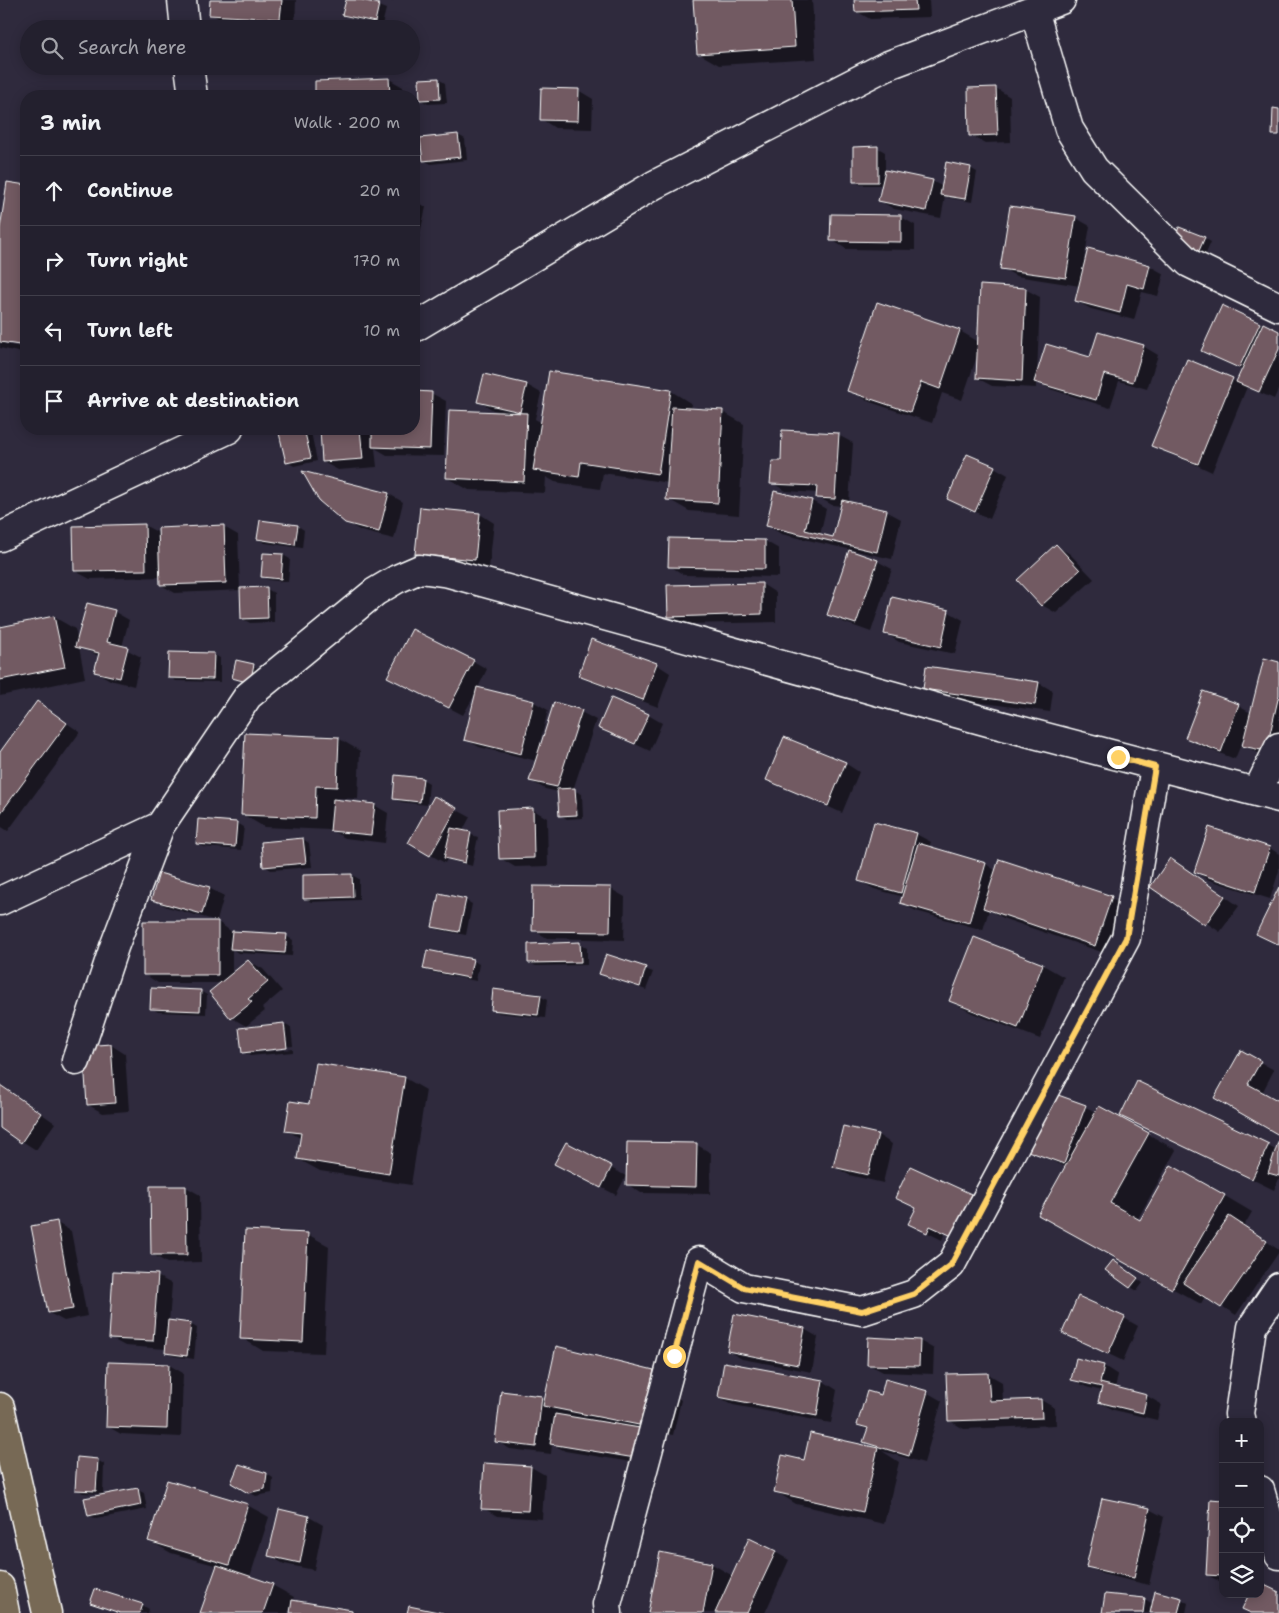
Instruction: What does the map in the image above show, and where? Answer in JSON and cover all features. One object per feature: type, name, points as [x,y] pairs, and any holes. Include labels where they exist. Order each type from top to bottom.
[{"type":"main road","points":[[0,1407],[47,1613]]},
{"type":"main road","points":[[0,1586],[5,1613]]},
{"type":"street","points":[[182,0],[184,20]]},
{"type":"street","points":[[420,324],[654,185],[886,66],[1061,0]]},
{"type":"street","points":[[1034,10],[1069,129],[1094,169],[1189,263],[1279,307]]},
{"type":"street","points":[[190,75],[192,90]]},
{"type":"street","points":[[0,537],[216,435]]},
{"type":"street","points":[[76,1060],[114,947],[160,826],[248,696],[375,592],[397,579],[420,569],[449,573],[1155,767],[1268,795],[1279,747]]},
{"type":"street","points":[[608,1613],[607,1604],[699,1261],[744,1288],[862,1311],[914,1294],[951,1265],[1126,938],[1155,767]]},
{"type":"street","points":[[0,901],[160,826]]},
{"type":"street","points":[[1240,1418],[1238,1414],[1252,1327],[1279,1287]]},
{"type":"street","points":[[1264,1504],[1279,1555]]},
{"type":"building","points":[[210,0],[282,0],[280,19],[209,15]]},
{"type":"building","points":[[346,0],[361,0],[379,4],[375,20],[342,15]]},
{"type":"building","points":[[693,0],[792,0],[795,47],[697,54]]},
{"type":"building","points":[[854,0],[915,0],[916,10],[855,12]]},
{"type":"building","points":[[389,78],[390,90],[315,90],[315,81]]},
{"type":"building","points":[[439,78],[440,99],[420,100],[419,79]]},
{"type":"building","points":[[996,87],[998,135],[969,136],[968,88]]},
{"type":"building","points":[[541,88],[579,89],[578,121],[540,120]]},
{"type":"building","points":[[1273,108],[1279,109],[1279,135],[1272,135]]},
{"type":"building","points":[[458,134],[461,157],[423,161],[420,138]]},
{"type":"building","points":[[878,146],[878,182],[853,182],[853,147]]},
{"type":"building","points":[[946,162],[971,167],[965,199],[940,195]]},
{"type":"building","points":[[885,170],[933,180],[926,211],[878,201]]},
{"type":"building","points":[[7,182],[20,184],[20,345],[0,342],[0,229]]},
{"type":"building","points":[[1010,206],[1076,216],[1066,278],[1000,269]]},
{"type":"building","points":[[831,214],[901,215],[901,242],[830,241]]},
{"type":"building","points":[[1179,227],[1205,237],[1198,253],[1173,243]]},
{"type":"building","points":[[1088,248],[1150,265],[1144,289],[1127,284],[1120,313],[1075,301]]},
{"type":"building","points":[[980,285],[1026,288],[1022,381],[976,378]]},
{"type":"building","points":[[877,302],[960,330],[940,389],[921,382],[910,412],[847,391]]},
{"type":"building","points":[[1222,305],[1260,323],[1239,368],[1201,351]]},
{"type":"building","points":[[1263,323],[1279,331],[1279,349],[1259,392],[1236,382]]},
{"type":"building","points":[[1098,332],[1144,345],[1133,382],[1104,374],[1096,400],[1034,382],[1046,344],[1090,357]]},
{"type":"building","points":[[1187,359],[1233,378],[1198,464],[1151,446]]},
{"type":"building","points":[[549,371],[671,390],[658,474],[581,462],[579,477],[533,470]]},
{"type":"building","points":[[484,374],[527,384],[520,412],[477,402]]},
{"type":"building","points":[[420,391],[432,392],[430,449],[372,447],[372,435],[420,435]]},
{"type":"building","points":[[672,407],[723,410],[718,503],[666,500]]},
{"type":"building","points":[[449,410],[527,413],[524,482],[446,478]]},
{"type":"building","points":[[782,430],[839,433],[835,499],[816,498],[817,486],[770,484],[772,461],[781,461]]},
{"type":"building","points":[[279,435],[305,435],[311,458],[286,463]]},
{"type":"building","points":[[320,435],[361,435],[363,459],[322,462]]},
{"type":"building","points":[[967,454],[995,466],[975,512],[947,499]]},
{"type":"building","points":[[302,471],[389,493],[379,532],[345,523],[319,501]]},
{"type":"building","points":[[774,491],[812,500],[805,530],[833,537],[842,500],[887,510],[877,552],[766,526]]},
{"type":"building","points":[[420,507],[480,513],[475,560],[415,554]]},
{"type":"building","points":[[260,520],[298,525],[295,545],[257,539]]},
{"type":"building","points":[[145,524],[146,570],[74,571],[73,526]]},
{"type":"building","points":[[224,525],[226,583],[160,585],[158,528]]},
{"type":"building","points":[[669,538],[765,540],[765,569],[668,567]]},
{"type":"building","points":[[1056,544],[1080,570],[1041,606],[1017,580]]},
{"type":"building","points":[[849,550],[878,560],[856,624],[827,615]]},
{"type":"building","points":[[263,553],[283,554],[281,579],[261,577]]},
{"type":"building","points":[[762,583],[762,614],[668,617],[667,585]]},
{"type":"building","points":[[267,587],[268,618],[241,619],[240,588]]},
{"type":"building","points":[[892,597],[949,610],[941,647],[884,634]]},
{"type":"building","points":[[87,603],[115,610],[107,642],[128,647],[120,678],[94,672],[99,653],[75,647]]},
{"type":"building","points":[[54,616],[65,667],[0,680],[0,627]]},
{"type":"building","points":[[412,629],[474,660],[449,708],[387,677]]},
{"type":"building","points":[[591,639],[657,663],[643,700],[578,676]]},
{"type":"building","points":[[169,652],[214,653],[213,679],[168,678]]},
{"type":"building","points":[[1264,658],[1279,662],[1279,695],[1266,751],[1242,746]]},
{"type":"building","points":[[236,660],[254,664],[250,683],[232,678]]},
{"type":"building","points":[[926,666],[1039,682],[1035,705],[923,689]]},
{"type":"building","points":[[477,687],[534,701],[521,754],[464,740]]},
{"type":"building","points":[[1203,691],[1239,704],[1221,752],[1185,738]]},
{"type":"building","points":[[611,698],[649,714],[635,744],[598,728]]},
{"type":"building","points":[[37,701],[67,723],[0,814],[0,752]]},
{"type":"building","points":[[554,702],[582,710],[557,787],[529,781]]},
{"type":"building","points":[[245,733],[339,737],[337,787],[316,786],[315,818],[241,815]]},
{"type":"building","points":[[784,737],[846,762],[828,806],[766,780]]},
{"type":"building","points":[[395,775],[423,778],[420,802],[393,799]]},
{"type":"building","points":[[575,788],[577,815],[559,816],[557,789]]},
{"type":"building","points":[[434,796],[457,808],[430,856],[408,843]]},
{"type":"building","points":[[333,799],[375,804],[371,835],[330,831]]},
{"type":"building","points":[[533,808],[534,858],[499,859],[497,810]]},
{"type":"building","points":[[198,819],[237,822],[235,847],[196,844]]},
{"type":"building","points":[[874,822],[917,833],[901,893],[858,881]]},
{"type":"building","points":[[1209,827],[1270,847],[1255,892],[1194,872]]},
{"type":"building","points":[[451,828],[471,832],[465,863],[444,858]]},
{"type":"building","points":[[303,838],[306,863],[263,867],[261,842]]},
{"type":"building","points":[[918,843],[986,863],[969,923],[900,903]]},
{"type":"building","points":[[1170,858],[1225,896],[1205,925],[1150,887]]},
{"type":"building","points":[[999,859],[1112,896],[1095,946],[983,908]]},
{"type":"building","points":[[159,873],[210,887],[202,914],[151,900]]},
{"type":"building","points":[[352,874],[353,897],[303,899],[303,875]]},
{"type":"building","points":[[533,886],[611,887],[610,932],[532,931]]},
{"type":"building","points":[[1279,887],[1279,945],[1256,934]]},
{"type":"building","points":[[439,893],[466,899],[459,932],[432,927]]},
{"type":"building","points":[[143,921],[218,921],[218,975],[143,975]]},
{"type":"building","points":[[232,931],[287,934],[285,953],[230,949]]},
{"type":"building","points":[[974,937],[1043,964],[1018,1028],[949,1001]]},
{"type":"building","points":[[580,942],[581,962],[528,963],[528,944]]},
{"type":"building","points":[[427,950],[473,959],[469,978],[423,969]]},
{"type":"building","points":[[606,954],[646,967],[640,987],[599,974]]},
{"type":"building","points":[[248,960],[268,982],[248,999],[252,1002],[231,1019],[209,992]]},
{"type":"building","points":[[151,988],[201,990],[200,1011],[150,1009]]},
{"type":"building","points":[[493,989],[541,995],[538,1015],[491,1010]]},
{"type":"building","points":[[284,1023],[287,1048],[242,1053],[239,1028]]},
{"type":"building","points":[[111,1044],[115,1103],[87,1105],[83,1046]]},
{"type":"building","points":[[1241,1050],[1261,1061],[1248,1084],[1279,1101],[1279,1135],[1214,1098]]},
{"type":"building","points":[[316,1063],[405,1077],[389,1174],[297,1159],[301,1133],[285,1131],[290,1101],[309,1104]]},
{"type":"building","points":[[1137,1081],[1269,1144],[1252,1179],[1120,1116]]},
{"type":"building","points":[[0,1085],[41,1113],[21,1143],[0,1128]]},
{"type":"building","points":[[1047,1091],[1086,1105],[1064,1164],[1025,1150]]},
{"type":"building","points":[[1099,1106],[1149,1133],[1110,1203],[1140,1220],[1171,1165],[1225,1195],[1172,1289],[1038,1215]]},
{"type":"building","points":[[843,1126],[878,1134],[868,1175],[833,1167]]},
{"type":"building","points":[[1279,1139],[1279,1176],[1268,1173]]},
{"type":"building","points":[[566,1142],[612,1166],[601,1188],[554,1164]]},
{"type":"building","points":[[627,1142],[697,1143],[696,1187],[626,1185]]},
{"type":"building","points":[[910,1166],[980,1198],[961,1240],[930,1226],[927,1233],[908,1224],[916,1208],[895,1198]]},
{"type":"building","points":[[150,1186],[186,1186],[187,1255],[151,1255]]},
{"type":"building","points":[[1229,1216],[1267,1241],[1221,1308],[1183,1283]]},
{"type":"building","points":[[57,1221],[73,1309],[48,1313],[31,1226]]},
{"type":"building","points":[[245,1230],[308,1233],[303,1342],[240,1339]]},
{"type":"building","points":[[1113,1260],[1138,1278],[1130,1288],[1105,1270]]},
{"type":"building","points":[[113,1272],[158,1274],[153,1341],[109,1339]]},
{"type":"building","points":[[1078,1296],[1125,1317],[1108,1354],[1062,1333]]},
{"type":"building","points":[[734,1314],[805,1328],[798,1365],[727,1351]]},
{"type":"building","points":[[168,1320],[191,1323],[187,1356],[165,1353]]},
{"type":"building","points":[[868,1337],[920,1340],[919,1366],[867,1365]]},
{"type":"building","points":[[556,1346],[654,1370],[651,1384],[660,1386],[652,1424],[640,1421],[639,1425],[543,1406]]},
{"type":"building","points":[[1076,1358],[1104,1365],[1100,1383],[1147,1395],[1143,1413],[1098,1402],[1102,1387],[1071,1380]]},
{"type":"building","points":[[108,1362],[169,1364],[167,1429],[106,1427]]},
{"type":"building","points":[[724,1362],[823,1380],[817,1416],[718,1397]]},
{"type":"building","points":[[988,1373],[990,1401],[1041,1399],[1042,1418],[948,1421],[946,1374]]},
{"type":"building","points":[[885,1379],[928,1391],[909,1456],[863,1442],[868,1428],[857,1425],[867,1391],[881,1395]]},
{"type":"building","points":[[501,1391],[542,1396],[536,1447],[495,1442]]},
{"type":"building","points":[[555,1414],[640,1428],[635,1458],[550,1444]]},
{"type":"building","points":[[810,1433],[878,1448],[863,1512],[774,1492],[782,1455],[804,1460]]},
{"type":"building","points":[[77,1457],[98,1459],[96,1491],[75,1490]]},
{"type":"building","points":[[484,1463],[531,1466],[528,1511],[481,1509]]},
{"type":"building","points":[[239,1464],[267,1473],[265,1489],[248,1493],[231,1483]]},
{"type":"building","points":[[167,1480],[248,1504],[229,1565],[148,1541]]},
{"type":"building","points":[[138,1488],[141,1505],[88,1516],[84,1498]]},
{"type":"building","points":[[1102,1498],[1150,1508],[1134,1578],[1086,1567]]},
{"type":"building","points":[[1210,1499],[1219,1500],[1219,1576],[1206,1575]]},
{"type":"building","points":[[279,1509],[309,1516],[300,1563],[268,1556]]},
{"type":"building","points":[[749,1538],[776,1551],[747,1613],[715,1613]]},
{"type":"building","points":[[660,1552],[712,1563],[703,1613],[648,1613]]},
{"type":"building","points":[[217,1565],[273,1584],[263,1613],[200,1613]]},
{"type":"building","points":[[1264,1585],[1279,1592],[1279,1613],[1251,1613],[1242,1609],[1247,1598],[1264,1598]]},
{"type":"building","points":[[95,1589],[143,1604],[140,1613],[120,1613],[90,1603]]},
{"type":"building","points":[[1155,1591],[1182,1598],[1178,1613],[1150,1613]]},
{"type":"building","points":[[1105,1594],[1145,1598],[1143,1613],[1102,1613]]},
{"type":"building","points":[[292,1600],[352,1610],[352,1613],[290,1613]]},
{"type":"building","points":[[409,1606],[443,1613],[407,1613]]},
{"type":"route","points":[[674,1356],[699,1261],[744,1288],[862,1311],[914,1294],[951,1265],[1126,938],[1155,767],[1118,757]]}]
